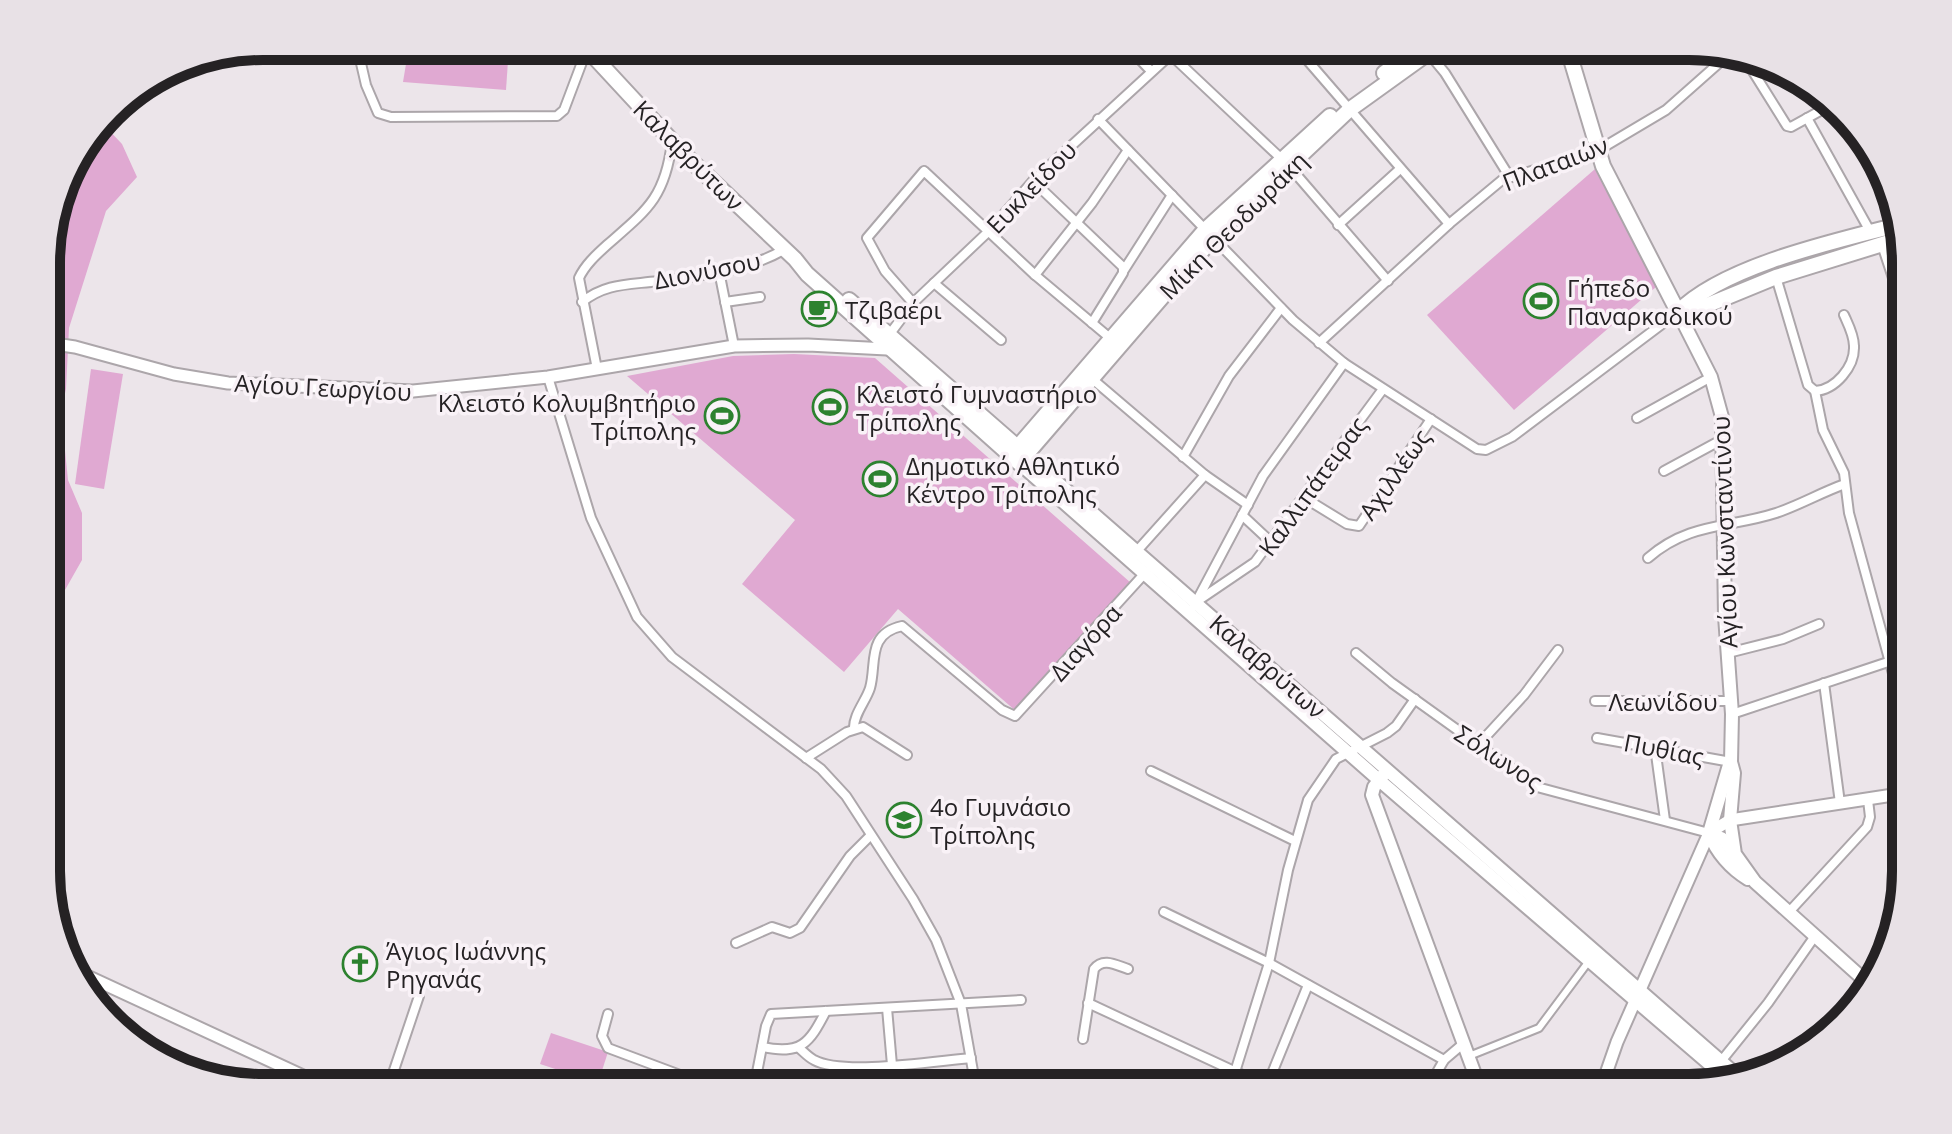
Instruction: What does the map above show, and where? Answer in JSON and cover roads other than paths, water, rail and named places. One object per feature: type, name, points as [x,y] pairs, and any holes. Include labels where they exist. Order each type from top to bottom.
[{"type":"main road","name":"Καλαβρύτων","points":[[597,60],[672,141],[807,274],[891,342],[1354,748],[1589,961],[1639,995]]},
{"type":"main road","name":"Μίκη Θεοδωράκη","points":[[1086,374],[1110,338],[1209,234],[1347,107],[1411,60]]},
{"type":"main road","name":"Αγίου Κωνσταντίνου","points":[[1571,60],[1597,151],[1625,212],[1711,377],[1720,407],[1724,438],[1731,762],[1734,773],[1730,820],[1732,842],[1739,861],[1755,882],[1861,978]]},
{"type":"main road","points":[[1678,312],[1693,297],[1730,278],[1803,252],[1888,227]]},
{"type":"main road","name":"Μίκη Θεοδωράκη","points":[[1018,455],[1209,234]]},
{"type":"main road","points":[[1678,312],[1698,309],[1776,277],[1891,242]]},
{"type":"main road","name":"Καλαβρύτων","points":[[1018,455],[1136,552],[1148,570]]},
{"type":"main road","name":"Αγίου Κωνσταντίνου","points":[[1731,762],[1709,833],[1726,861],[1744,877],[1755,882]]},
{"type":"main road","name":"Καλαβρύτων","points":[[1383,776],[1727,1070]]},
{"type":"main road","points":[[1383,776],[1372,795],[1475,1074]]},
{"type":"main road","points":[[1723,794],[1730,820]]},
{"type":"main road","name":"Καλαβρύτων","points":[[1718,1065],[1722,1071]]},
{"type":"street","points":[[360,60],[366,85],[378,113],[391,117],[557,116],[564,110],[581,60]]},
{"type":"street","points":[[1140,60],[1151,71]]},
{"type":"street","name":"Ευκλείδου","points":[[891,342],[913,303],[989,231],[1033,181],[1163,60]]},
{"type":"street","points":[[1176,60],[1285,163],[1388,281]]},
{"type":"street","points":[[1307,60],[1449,224]]},
{"type":"street","points":[[1436,60],[1509,176]]},
{"type":"street","name":"Πλαταιών","points":[[1319,343],[1493,186],[1509,176],[1597,151],[1666,110],[1719,63]]},
{"type":"street","points":[[1752,70],[1787,126],[1791,127],[1822,110]]},
{"type":"street","points":[[1807,118],[1871,232],[1883,244],[1892,273]]},
{"type":"street","points":[[1098,119],[1281,308],[1319,343],[1344,363],[1477,449],[1496,446],[1569,396],[1678,312]]},
{"type":"street","points":[[597,369],[578,283],[582,272],[656,198],[666,174],[672,141]]},
{"type":"street","points":[[1035,275],[1128,150]]},
{"type":"street","points":[[1338,225],[1400,169]]},
{"type":"street","points":[[913,303],[885,271],[867,238],[924,171],[1035,275],[1110,338]]},
{"type":"street","points":[[1033,181],[1122,264],[1124,270]]},
{"type":"street","points":[[1092,323],[1172,195]]},
{"type":"street","name":"Διονύσου","points":[[582,302],[604,288],[719,271],[790,254]]},
{"type":"street","points":[[719,271],[734,346]]},
{"type":"street","points":[[1776,277],[1808,385],[1815,391],[1823,430],[1844,473],[1849,513],[1892,672]]},
{"type":"street","points":[[934,283],[1001,340]]},
{"type":"street","points":[[725,302],[760,297]]},
{"type":"street","points":[[1183,457],[1229,376],[1281,308]]},
{"type":"street","points":[[1815,391],[1823,391],[1834,384],[1853,358],[1854,339],[1844,315]]},
{"type":"street","name":"Αγίου Γεωργίου","points":[[60,345],[183,376],[255,385],[424,391],[548,377],[734,346],[891,342]]},
{"type":"street","points":[[1192,608],[1263,476],[1344,363]]},
{"type":"street","points":[[1086,374],[1205,475],[1248,505]]},
{"type":"street","points":[[548,377],[591,518],[637,617],[672,657],[833,780],[925,917],[961,1004],[974,1074]]},
{"type":"street","points":[[1637,418],[1711,377]]},
{"type":"street","name":"Καλλιπάτειρας","points":[[1192,608],[1248,568],[1271,542],[1383,389]]},
{"type":"street","name":"Αχιλλέως","points":[[1303,497],[1355,527],[1364,520],[1431,419]]},
{"type":"street","points":[[1664,471],[1724,438]]},
{"type":"street","points":[[1136,552],[1205,475]]},
{"type":"street","points":[[1648,558],[1658,549],[1705,527],[1775,513],[1845,484]]},
{"type":"street","points":[[1242,515],[1271,542]]},
{"type":"street","name":"Διαγόρα","points":[[854,729],[855,719],[871,682],[875,648],[889,631],[902,626],[1002,710],[1015,716],[1148,570]]},
{"type":"street","points":[[1728,653],[1783,639],[1819,624]]},
{"type":"street","points":[[1478,745],[1558,650]]},
{"type":"street","name":"Σόλωνος","points":[[1356,653],[1542,789],[1709,833]]},
{"type":"street","name":"Λεωνίδου","points":[[1595,701],[1732,708],[1892,661]]},
{"type":"street","points":[[1824,683],[1840,803]]},
{"type":"street","points":[[1235,1072],[1269,963],[1295,841],[1312,792],[1336,759],[1396,726],[1415,699]]},
{"type":"street","points":[[806,758],[854,729],[868,729],[907,755]]},
{"type":"street","name":"Πυθίας","points":[[1597,738],[1731,762]]},
{"type":"street","points":[[1655,747],[1665,820]]},
{"type":"street","points":[[1151,771],[1295,841]]},
{"type":"street","points":[[1607,1074],[1709,833],[1730,820],[1892,796]]},
{"type":"street","points":[[1789,912],[1867,827],[1870,817],[1868,800]]},
{"type":"street","points":[[1709,833],[1722,838],[1739,861]]},
{"type":"street","points":[[736,943],[772,927],[790,933],[797,930],[850,856],[870,836]]},
{"type":"street","points":[[1164,912],[1269,963],[1444,1060]]},
{"type":"street","points":[[1718,1065],[1768,1003],[1815,936]]},
{"type":"street","points":[[1469,1056],[1539,1028],[1589,961]]},
{"type":"street","points":[[1083,1039],[1092,974],[1097,965],[1107,962],[1128,969]]},
{"type":"street","points":[[90,978],[299,1074]]},
{"type":"street","points":[[1271,1074],[1308,985]]},
{"type":"street","points":[[393,1074],[419,996]]},
{"type":"street","points":[[757,1074],[771,1014],[1021,1000]]},
{"type":"street","points":[[1088,1003],[1239,1074]]},
{"type":"street","points":[[887,1008],[893,1074]]},
{"type":"street","points":[[762,1047],[799,1048],[808,1040],[826,1011]]},
{"type":"street","points":[[608,1014],[602,1036],[608,1048],[678,1074]]},
{"type":"street","points":[[1436,1074],[1444,1060],[1464,1043]]},
{"type":"street","points":[[799,1048],[814,1060],[836,1066],[971,1058]]},
{"type":"place","name":"Γήπεδο Παναρκαδικού","points":[[1541,301]]},
{"type":"place","name":"Τζιβαέρι","points":[[819,309]]},
{"type":"place","name":"Κλειστό Γυμναστήριο Τρίπολης","points":[[830,407]]},
{"type":"place","name":"Κλειστό Κολυμβητήριο Τρίπολης","points":[[722,416]]},
{"type":"place","name":"Δημοτικό Αθλητικό Κέντρο Τρίπολης","points":[[880,479]]},
{"type":"place","name":"4ο Γυμνάσιο Τρίπολης","points":[[904,820]]},
{"type":"place","name":"Άγιος Ιωάννης Ρηγανάς","points":[[360,964]]}]
